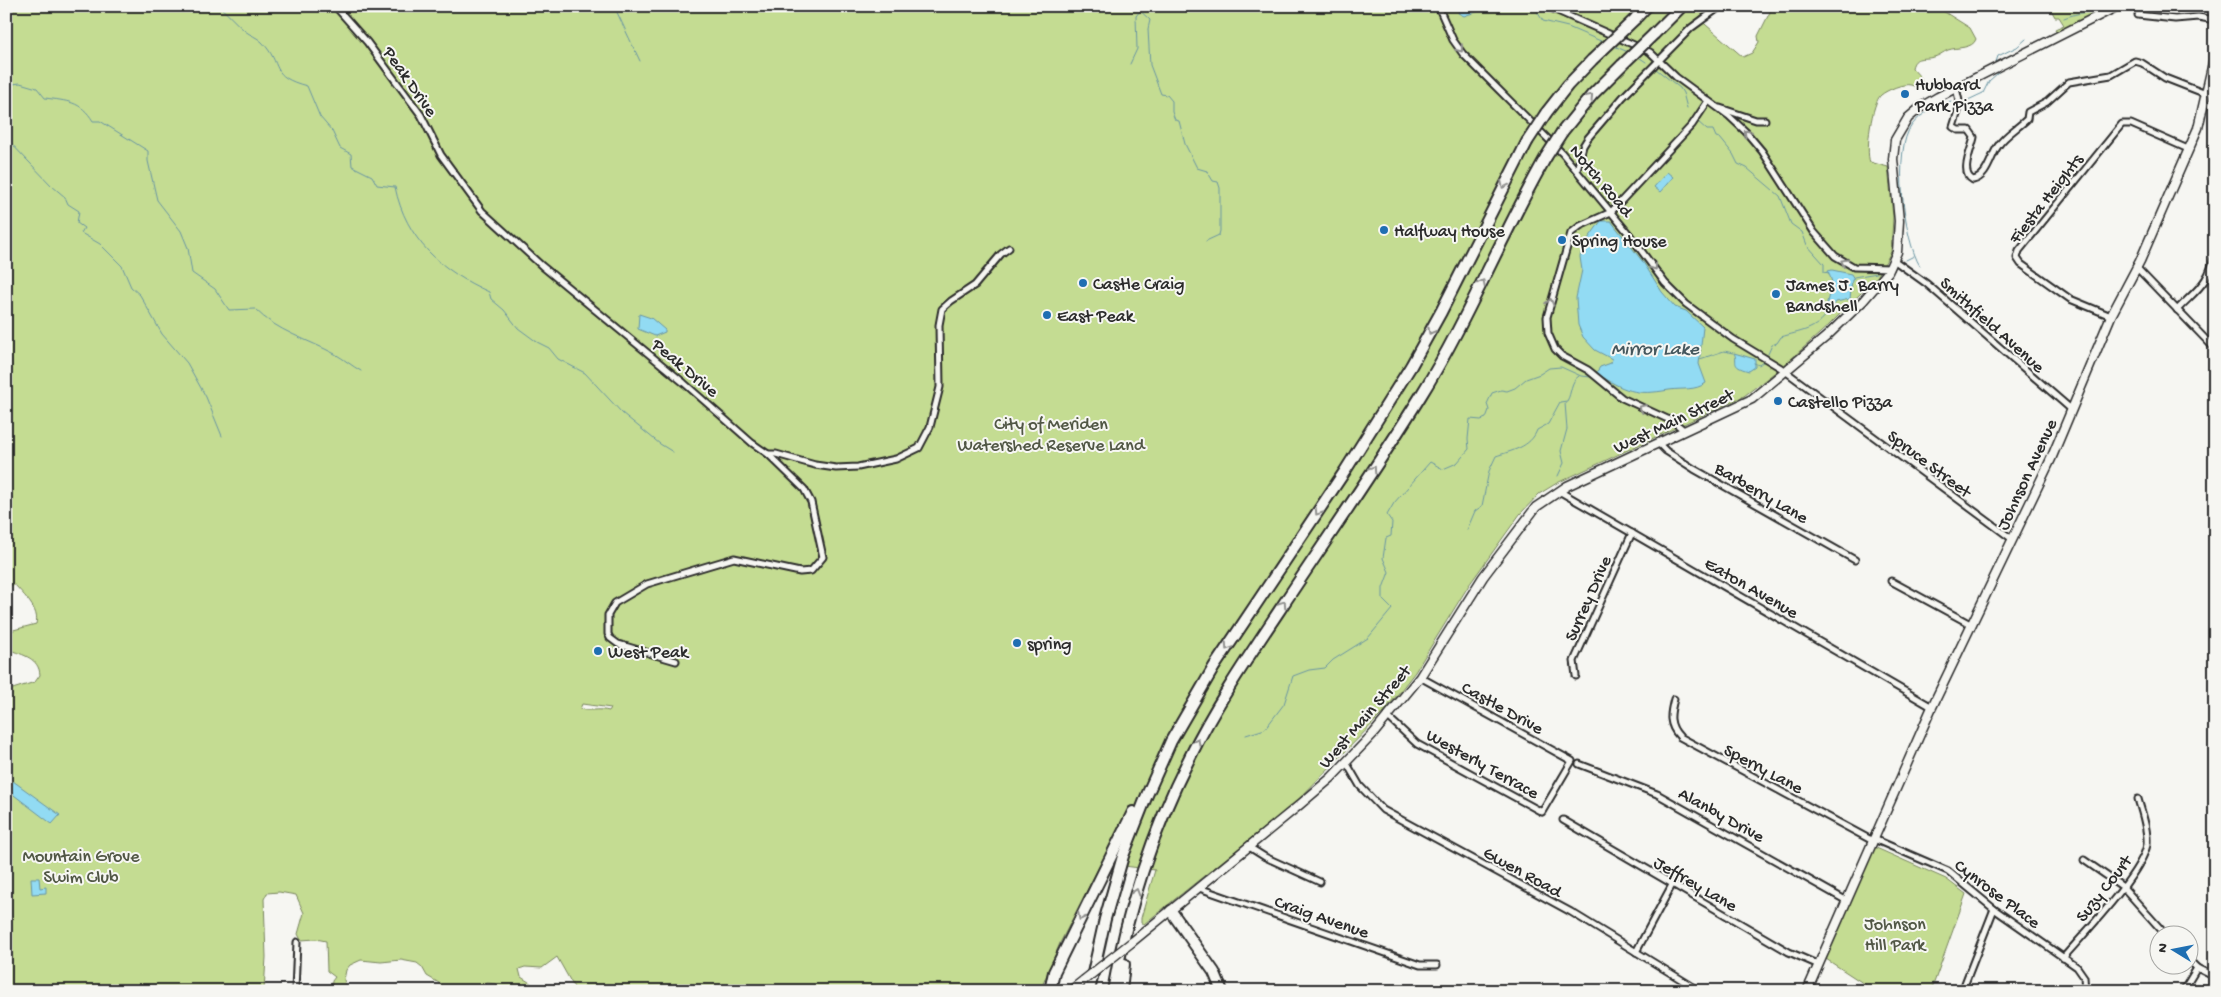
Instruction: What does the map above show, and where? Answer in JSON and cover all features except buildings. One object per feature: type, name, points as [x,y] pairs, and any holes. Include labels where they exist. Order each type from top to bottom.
[{"type":"highway","points":[[1089,991],[1114,884],[1131,833],[1160,765],[1187,713],[1211,672],[1345,471],[1411,366],[1441,312],[1527,142],[1563,91],[1647,6]]},
{"type":"highway","points":[[1113,991],[1131,909],[1162,817],[1182,772],[1208,722],[1245,662],[1428,384],[1464,320],[1546,157],[1562,132],[1587,101],[1682,6]]},
{"type":"highway","points":[[1050,991],[1050,981],[1058,963],[1146,785],[1160,765]]},
{"type":"highway","points":[[1121,991],[1131,923],[1131,909]]},
{"type":"highway","points":[[1170,911],[1214,972],[1222,991]]},
{"type":"highway","points":[[1195,948],[1196,955],[1209,973],[1217,991]]},
{"type":"main road","name":"West Main Street","points":[[1070,991],[1249,847],[1303,802],[1346,762],[1388,717],[1420,676],[1498,556],[1536,507],[1559,490],[1752,399],[1850,314],[1895,261],[1900,232],[1893,159],[1895,140],[1902,125],[1914,112],[1956,88],[2118,6]]},
{"type":"main road","name":"Johnson Avenue","points":[[1808,991],[1932,707],[2072,410],[2111,316],[2137,268],[2198,128],[2206,94],[2212,84],[2215,54]]},
{"type":"street","name":"Peak Drive","points":[[335,6],[367,42],[421,115],[441,155],[482,211],[549,272],[684,383],[752,443],[768,454],[776,454],[814,465],[836,468],[858,467],[896,459],[908,455],[919,448],[930,427],[940,386],[939,325],[942,309],[950,301],[975,285],[1001,254],[1009,248]]},
{"type":"street","name":"Notch Road","points":[[1438,6],[1453,40],[1463,54],[1577,170],[1665,283],[1686,304],[1724,333],[1785,372]]},
{"type":"street","points":[[1546,6],[1646,50],[1669,72],[1737,123],[1754,141],[1814,232],[1834,256],[1854,267],[1891,268]]},
{"type":"street","points":[[1577,170],[1583,146],[1588,138],[1628,91],[1691,28],[1721,6]]},
{"type":"street","points":[[2138,15],[2168,19],[2198,17],[2215,20]]},
{"type":"street","points":[[1956,88],[1960,105],[1953,127],[1958,130],[1969,130],[1974,137],[1966,166],[1968,176],[1973,180],[1980,178],[1985,172],[1997,146],[2027,119],[2028,112],[2048,102],[2075,80],[2104,77],[2121,70],[2130,62],[2135,61],[2142,63],[2165,78],[2206,94]]},
{"type":"street","points":[[1685,431],[1674,422],[1622,398],[1582,366],[1558,353],[1551,340],[1547,325],[1548,309],[1571,233],[1580,226],[1611,212],[1692,125],[1708,101]]},
{"type":"street","points":[[1717,108],[1756,120],[1765,120]]},
{"type":"street","name":"Fiesta Heights","points":[[2111,316],[2076,302],[2058,291],[2021,264],[2017,258],[2019,251],[2122,124],[2131,124],[2188,149]]},
{"type":"street","points":[[2177,310],[2206,280],[2214,264],[2215,252]]},
{"type":"street","name":"Smithfield Avenue","points":[[1895,261],[1936,290],[1973,325],[2072,410]]},
{"type":"street","points":[[2137,268],[2215,349]]},
{"type":"street","name":"Spruce Street","points":[[1785,372],[2012,540]]},
{"type":"street","name":"Barberry Lane","points":[[1658,443],[1694,469],[1856,560]]},
{"type":"street","points":[[676,661],[618,644],[610,638],[607,629],[608,614],[615,603],[646,584],[734,558],[800,572],[811,570],[823,556],[808,495],[796,480],[776,464],[768,454]]},
{"type":"street","name":"Eaton Avenue","points":[[1559,490],[1932,707]]},
{"type":"street","name":"Surrey Drive","points":[[1576,676],[1574,661],[1632,533]]},
{"type":"street","points":[[1892,581],[1972,625]]},
{"type":"street","name":"Castle Drive","points":[[1420,676],[1572,760]]},
{"type":"street","name":"Sperry Lane","points":[[1674,699],[1671,724],[1680,738],[1873,840]]},
{"type":"street","name":"Westerly Terrace","points":[[1388,717],[1418,744],[1542,812],[1572,760]]},
{"type":"street","name":"Gwen Road","points":[[1346,762],[1360,786],[1383,810],[1571,912],[1700,991]]},
{"type":"street","name":"Alanby Drive","points":[[1579,764],[1657,794],[1847,901]]},
{"type":"street","name":"Suzy Court","points":[[2063,958],[2123,887],[2144,858],[2147,844],[2146,829],[2138,799]]},
{"type":"street","name":"Jeffrey Lane","points":[[1563,820],[1672,886],[1789,952],[1819,965]]},
{"type":"street","name":"Cynrose Place","points":[[1873,840],[1948,871],[1994,909],[2077,968],[2084,977],[2085,991]]},
{"type":"street","points":[[1249,847],[1265,857],[1320,882]]},
{"type":"street","points":[[2084,860],[2123,887],[2156,924]]},
{"type":"street","points":[[1636,952],[1672,886]]},
{"type":"street","name":"Craig Avenue","points":[[1199,888],[1420,965],[1437,965]]},
{"type":"street","points":[[1962,991],[1994,909]]},
{"type":"street","points":[[295,991],[297,942]]},
{"type":"street","points":[[2198,968],[2215,977]]},
{"type":"street","points":[[2183,991],[2193,974]]},
{"type":"green space","name":"City of Meriden Watershed Reserve Land","points":[[6,6],[1712,6],[1698,18],[1743,57],[1752,53],[1759,42],[1758,36],[1773,6],[1935,6],[1970,28],[1976,39],[1972,45],[1948,50],[1930,58],[1915,61],[1912,68],[1921,78],[1922,89],[1911,85],[1900,86],[1884,93],[1878,99],[1870,127],[1869,156],[1870,162],[1888,167],[1893,217],[1891,252],[1877,277],[1829,325],[1782,367],[1744,396],[1557,483],[1539,494],[1520,514],[1469,585],[1415,672],[1384,712],[1295,803],[1144,924],[1141,923],[1141,918],[1155,870],[1101,863],[1060,943],[1040,991],[576,991],[557,957],[542,968],[525,967],[519,969],[521,977],[532,984],[535,991],[501,991],[496,984],[487,983],[477,986],[475,991],[445,991],[439,983],[427,976],[422,967],[417,963],[401,960],[381,962],[361,960],[350,965],[346,970],[344,980],[347,991],[331,991],[332,981],[335,977],[327,971],[326,941],[316,939],[301,940],[298,934],[304,913],[296,895],[279,892],[267,893],[264,899],[266,957],[264,991],[6,991],[6,691],[35,682],[40,675],[37,665],[33,661],[10,650],[6,641],[6,632],[36,624],[36,613],[23,593],[15,585],[9,585],[6,590]],"holes":[[[582,704],[611,708],[609,711],[580,709]]]},
{"type":"green space","points":[[2049,6],[2079,8],[2110,6],[2057,33],[2055,29],[2064,25],[2059,17],[2055,17]]},
{"type":"green space","name":"Johnson Hill Park","points":[[1874,847],[1946,879],[1966,894],[1931,991],[1872,991],[1872,989],[1826,959]]},
{"type":"water","points":[[1460,6],[1485,6],[1485,9],[1464,16],[1458,13]]},
{"type":"water","points":[[1667,172],[1673,177],[1660,192],[1654,187]]},
{"type":"water","name":"Mirror Lake","points":[[1601,221],[1611,221],[1675,307],[1686,311],[1703,327],[1699,364],[1706,383],[1702,386],[1657,392],[1639,392],[1623,388],[1596,373],[1600,367],[1611,363],[1612,359],[1595,350],[1583,337],[1578,325],[1576,298],[1582,270],[1580,257],[1583,246]]},
{"type":"water","points":[[1832,270],[1851,274],[1854,279],[1852,280],[1850,299],[1836,302],[1829,313],[1827,302],[1832,282],[1828,271]]},
{"type":"water","points":[[639,314],[651,318],[665,332],[655,336],[638,329]]},
{"type":"water","points":[[1734,353],[1755,359],[1755,367],[1749,371],[1739,367],[1736,364]]},
{"type":"water","points":[[13,781],[60,815],[52,824],[6,789],[7,785]]},
{"type":"water","points":[[31,878],[39,878],[40,888],[46,887],[46,893],[32,894]]},
{"type":"waterway","points":[[219,6],[245,31],[262,42],[269,50],[281,74],[307,86],[320,117],[332,131],[340,148],[351,154],[352,166],[372,176],[377,185],[395,187],[400,206],[408,223],[428,252],[456,274],[489,292],[491,299],[504,310],[518,328],[549,348],[558,359],[585,373],[622,413],[660,444],[673,452]]},
{"type":"waterway","points":[[614,6],[640,61]]},
{"type":"waterway","points":[[1135,6],[1150,20],[1148,29],[1150,65],[1161,94],[1167,95],[1172,101],[1172,112],[1175,120],[1179,121],[1185,144],[1197,168],[1207,171],[1213,181],[1218,182],[1220,188],[1219,235],[1206,241]]},
{"type":"waterway","points":[[1529,6],[1536,10],[1543,21],[1568,27],[1603,42]]},
{"type":"waterway","points":[[2064,18],[2104,6]]},
{"type":"waterway","points":[[1130,64],[1137,49],[1136,16],[1140,11]]},
{"type":"waterway","points":[[1996,62],[1998,56],[2017,47],[2026,39]]},
{"type":"waterway","points":[[1614,46],[1628,52]]},
{"type":"waterway","points":[[1637,56],[1646,62]]},
{"type":"waterway","points":[[1656,69],[1680,88],[1687,108]]},
{"type":"waterway","points":[[1966,101],[1983,93],[1989,81],[1998,73]]},
{"type":"waterway","points":[[6,85],[20,83],[37,88],[45,98],[73,103],[84,109],[93,121],[100,121],[148,151],[148,161],[157,200],[181,231],[188,248],[192,273],[215,289],[229,310],[255,309],[263,317],[283,329],[335,354],[361,371]]},
{"type":"waterway","points":[[1920,266],[1909,237],[1902,196],[1903,154],[1906,137],[1916,120],[1930,110],[1951,101]]},
{"type":"waterway","points":[[1697,121],[1707,130],[1713,130],[1716,137],[1720,138],[1733,154],[1738,164],[1747,168],[1780,196],[1791,224],[1802,232],[1807,245],[1824,264],[1824,272],[1829,273]]},
{"type":"waterway","points":[[6,138],[65,197],[68,204],[79,211],[77,223],[84,228],[81,233],[100,244],[122,266],[131,287],[140,295],[162,334],[187,363],[206,397],[222,436]]},
{"type":"waterway","points":[[1906,260],[1914,256]]},
{"type":"waterway","points":[[1854,277],[1877,273]]},
{"type":"waterway","points":[[1768,354],[1772,345],[1777,343],[1781,337],[1813,327],[1828,312]]},
{"type":"waterway","points":[[1700,359],[1724,351],[1733,353]]},
{"type":"waterway","points":[[1754,363],[1759,365],[1764,361]]},
{"type":"waterway","points":[[1246,735],[1265,729],[1284,704],[1293,676],[1309,670],[1325,668],[1333,660],[1368,638],[1392,609],[1383,600],[1383,588],[1389,572],[1383,558],[1386,538],[1391,536],[1392,522],[1387,515],[1394,503],[1430,462],[1443,469],[1457,463],[1469,449],[1470,419],[1481,420],[1486,418],[1489,410],[1487,404],[1492,393],[1515,388],[1526,379],[1540,374],[1549,368],[1561,367],[1581,376],[1591,377]]},
{"type":"waterway","points":[[1467,530],[1475,511],[1482,506],[1489,471],[1496,456],[1514,450],[1530,441],[1537,430],[1548,424],[1560,402],[1567,401],[1569,398],[1574,381],[1579,376]]},
{"type":"waterway","points":[[1558,476],[1564,463],[1561,451],[1567,429],[1565,403]]},
{"type":"place","name":"Hubbard Park Pizza","points":[[1905,94]]},
{"type":"place","name":"Halfway House","points":[[1384,230]]},
{"type":"place","name":"Spring House","points":[[1562,240]]},
{"type":"place","name":"Castle Craig","points":[[1083,283]]},
{"type":"place","name":"James J. Barry Bandshell","points":[[1776,294]]},
{"type":"place","name":"East Peak","points":[[1047,315]]},
{"type":"place","name":"Castello Pizza","points":[[1778,401]]},
{"type":"place","name":"spring","points":[[1017,643]]},
{"type":"place","name":"West Peak","points":[[598,651]]},
{"type":"park label","name":"Mountain Grove Swim Club","points":[[81,865]]}]
